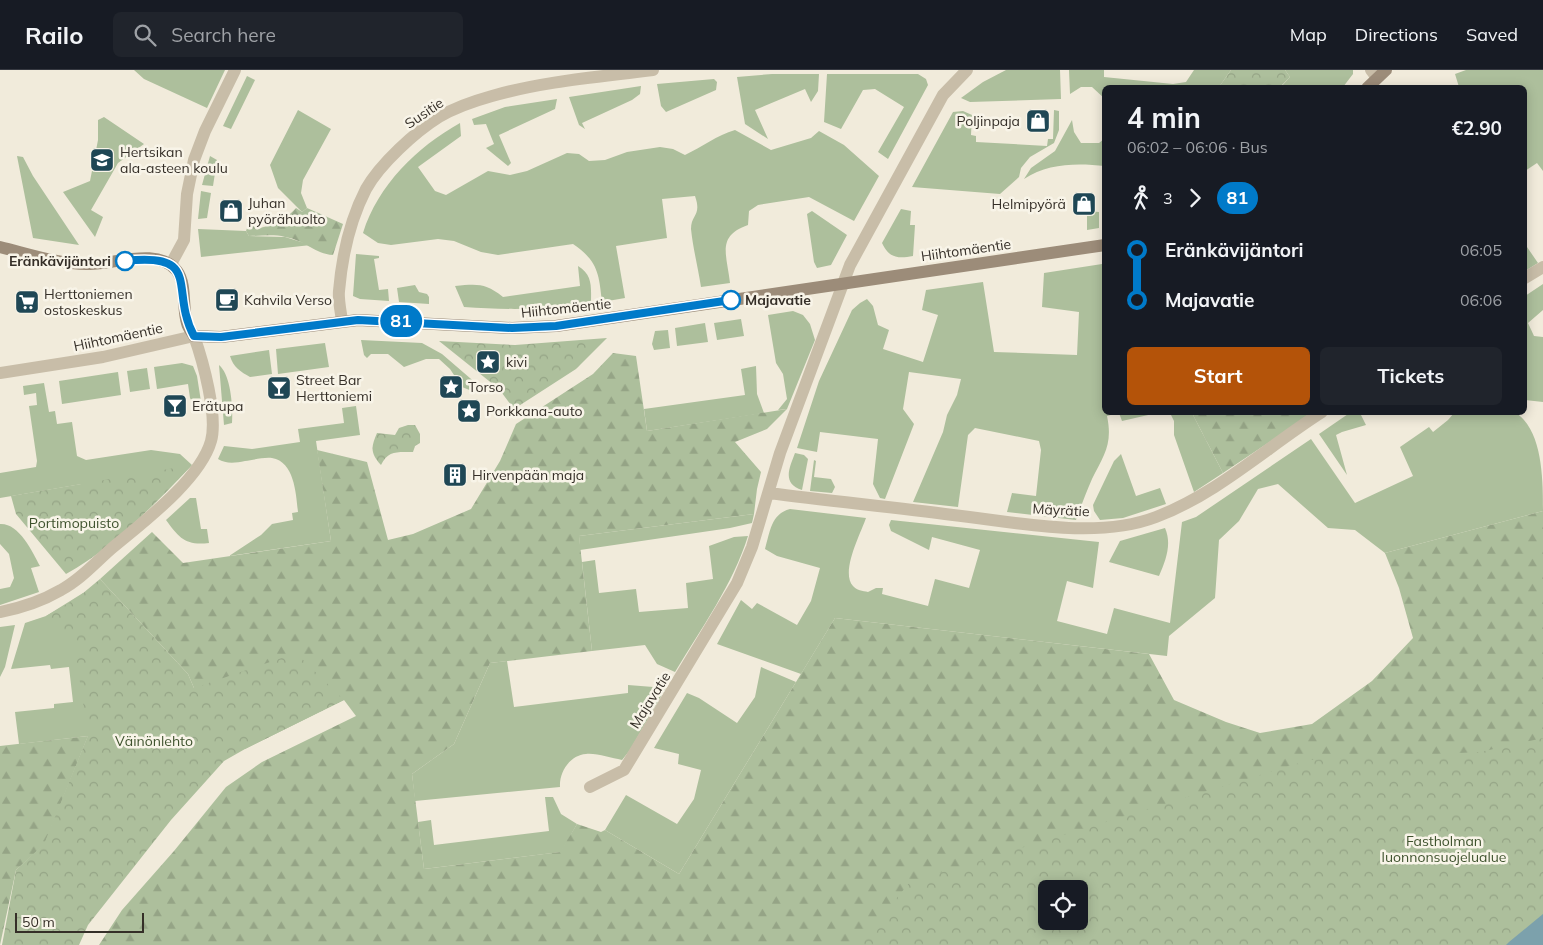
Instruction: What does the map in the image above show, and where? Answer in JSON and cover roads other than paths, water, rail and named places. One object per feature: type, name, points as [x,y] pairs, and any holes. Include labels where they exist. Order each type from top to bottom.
[{"type":"street","points":[[171,264],[184,240],[187,194],[194,160],[204,131],[235,70]]},
{"type":"street","name":"Susitie","points":[[342,321],[339,293],[346,249],[353,220],[367,187],[393,155],[439,117],[492,96],[540,85],[653,70]]},
{"type":"street","name":"Majavatie","points":[[590,787],[624,770],[737,583],[752,547],[780,453],[850,265],[943,95],[967,70]]},
{"type":"street","points":[[1369,85],[1378,73]]},
{"type":"street","name":"Hiihtomäentie","points":[[0,373],[123,353],[194,336],[221,337],[342,321],[372,320],[512,328],[556,326],[1102,245]]},
{"type":"street","points":[[0,247],[65,262],[90,264],[142,259],[161,260],[171,264],[179,274],[187,323],[204,362],[211,412],[212,438],[206,455],[171,497],[75,581],[40,600],[16,609],[0,612]]},
{"type":"street","points":[[1527,277],[1543,267]]},
{"type":"street","name":"Mäyrätie","points":[[769,493],[1074,528],[1136,523],[1156,517],[1187,502],[1242,468],[1318,415]]},
{"type":"water","points":[[1543,914],[1543,945],[1506,945],[1509,942]]},
{"type":"place","name":"Poljinpaja","points":[[1038,121]]},
{"type":"place","name":"Hertsikan ala-asteen koulu","points":[[102,160]]},
{"type":"place","name":"Helmipyörä","points":[[1084,204]]},
{"type":"place","name":"Juhan pyörähuolto","points":[[231,211]]},
{"type":"place","name":"Eränkävijäntori","points":[[125,261]]},
{"type":"place","name":"Kahvila Verso","points":[[227,300]]},
{"type":"place","name":"Majavatie","points":[[731,300]]},
{"type":"place","name":"Herttoniemen ostoskeskus","points":[[27,302]]},
{"type":"place","name":"kivi","points":[[488,362]]},
{"type":"place","name":"Torso","points":[[451,387]]},
{"type":"place","name":"Street Bar Herttoniemi","points":[[279,388]]},
{"type":"place","name":"Erätupa","points":[[175,406]]},
{"type":"place","name":"Porkkana-auto","points":[[469,411]]},
{"type":"place","name":"Hirvenpään maja","points":[[455,475]]},
{"type":"park label","name":"Portimopuisto","points":[[74,523]]},
{"type":"park label","name":"Väinönlehto","points":[[154,741]]},
{"type":"park label","name":"Fastholman luonnonsuojelualue","points":[[1444,850]]}]
